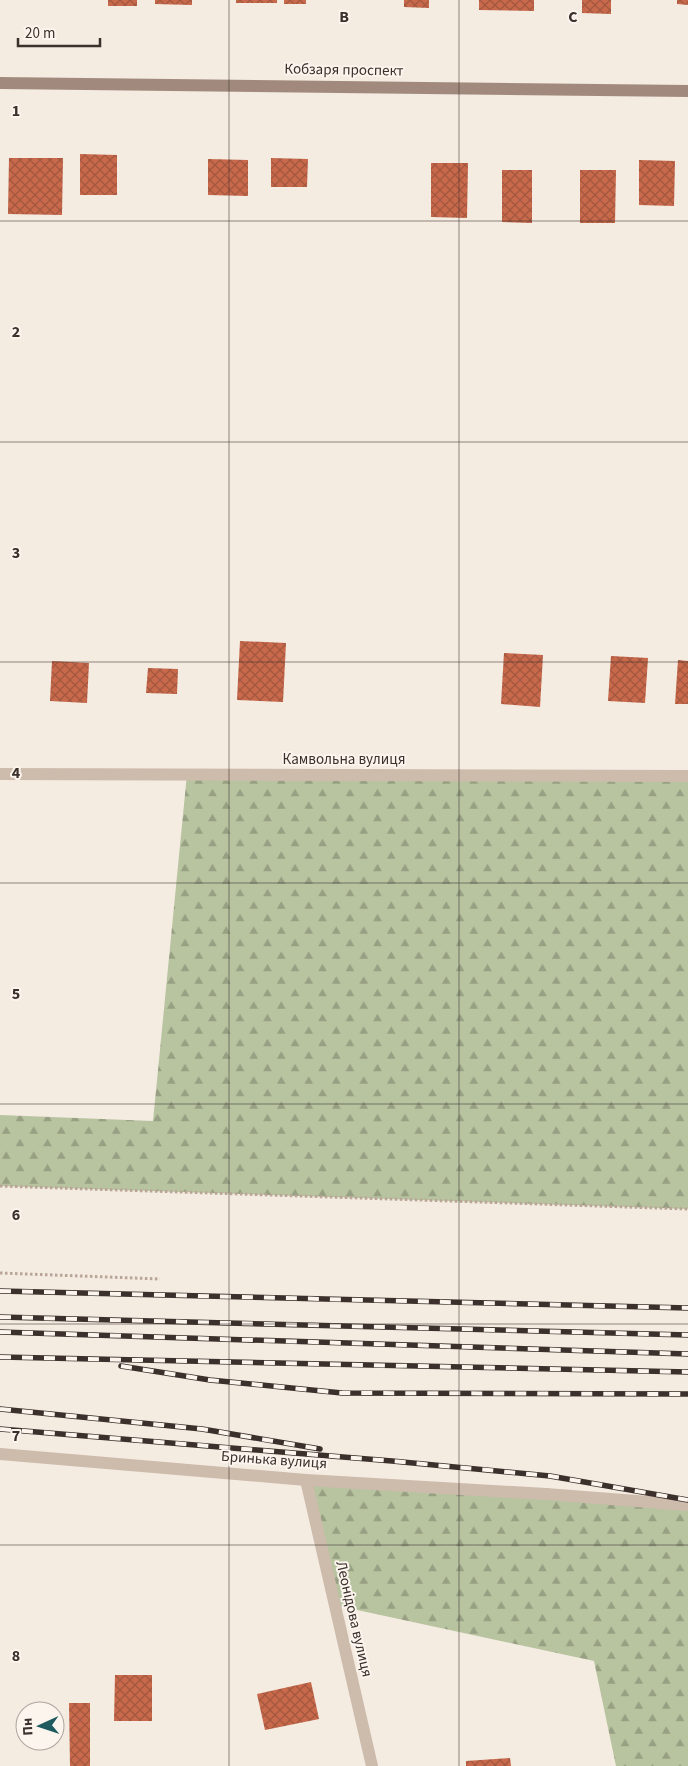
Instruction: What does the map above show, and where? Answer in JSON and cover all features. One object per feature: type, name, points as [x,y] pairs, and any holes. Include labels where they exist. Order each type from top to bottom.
[{"type":"main road","name":"Кобзаря проспект","points":[[0,83],[688,91]]},
{"type":"street","name":"Камвольна вулиця","points":[[0,774],[688,776]]},
{"type":"street","name":"Бринька вулиця","points":[[0,1454],[306,1480],[546,1494],[688,1505]]},
{"type":"street","name":"Леонідова вулиця","points":[[306,1480],[372,1766]]},
{"type":"path","points":[[0,1186],[688,1209]]},
{"type":"path","points":[[0,1273],[160,1279]]},
{"type":"green space","points":[[187,774],[688,776],[688,1209],[0,1186],[0,1115],[153,1121]]},
{"type":"green space","points":[[306,1480],[688,1505],[688,1766],[616,1766],[594,1661],[334,1605]]},
{"type":"building","points":[[108,0],[137,0],[137,6],[108,6]]},
{"type":"building","points":[[155,0],[192,0],[192,5],[155,4]]},
{"type":"building","points":[[236,0],[277,0],[277,3],[236,3]]},
{"type":"building","points":[[284,0],[306,0],[306,4],[284,4]]},
{"type":"building","points":[[404,0],[429,0],[429,8],[404,7]]},
{"type":"building","points":[[479,0],[534,0],[534,11],[479,10]]},
{"type":"building","points":[[582,0],[611,0],[611,14],[582,13]]},
{"type":"building","points":[[677,0],[688,0],[688,5],[677,4]]},
{"type":"building","points":[[80,154],[117,155],[117,195],[80,195]]},
{"type":"building","points":[[9,158],[63,158],[62,215],[8,214]]},
{"type":"building","points":[[271,158],[308,159],[307,187],[271,187]]},
{"type":"building","points":[[208,159],[248,160],[248,196],[208,195]]},
{"type":"building","points":[[639,160],[675,161],[674,206],[639,205]]},
{"type":"building","points":[[431,163],[468,163],[467,218],[431,217]]},
{"type":"building","points":[[502,170],[532,170],[532,223],[502,222]]},
{"type":"building","points":[[580,170],[616,170],[615,223],[580,223]]},
{"type":"building","points":[[240,641],[286,643],[283,702],[237,700]]},
{"type":"building","points":[[504,653],[543,655],[540,707],[501,704]]},
{"type":"building","points":[[611,656],[648,658],[645,703],[608,701]]},
{"type":"building","points":[[678,660],[688,661],[688,704],[675,704]]},
{"type":"building","points":[[52,661],[89,663],[87,703],[50,701]]},
{"type":"building","points":[[148,668],[178,669],[177,694],[146,693]]},
{"type":"building","points":[[115,1675],[152,1675],[152,1721],[114,1721]]},
{"type":"building","points":[[311,1682],[319,1719],[265,1730],[257,1694]]},
{"type":"building","points":[[69,1703],[90,1703],[90,1766],[70,1766]]},
{"type":"building","points":[[510,1758],[511,1766],[466,1766],[466,1761]]},
{"type":"railway","points":[[0,1291],[688,1308]]},
{"type":"railway","points":[[0,1317],[688,1335]]},
{"type":"railway","points":[[0,1332],[688,1354]]},
{"type":"railway","points":[[0,1357],[688,1372]]},
{"type":"railway","points":[[121,1366],[210,1380],[342,1393],[688,1394]]},
{"type":"railway","points":[[0,1409],[202,1429],[320,1449]]},
{"type":"railway","points":[[0,1429],[550,1476],[688,1500]]}]
